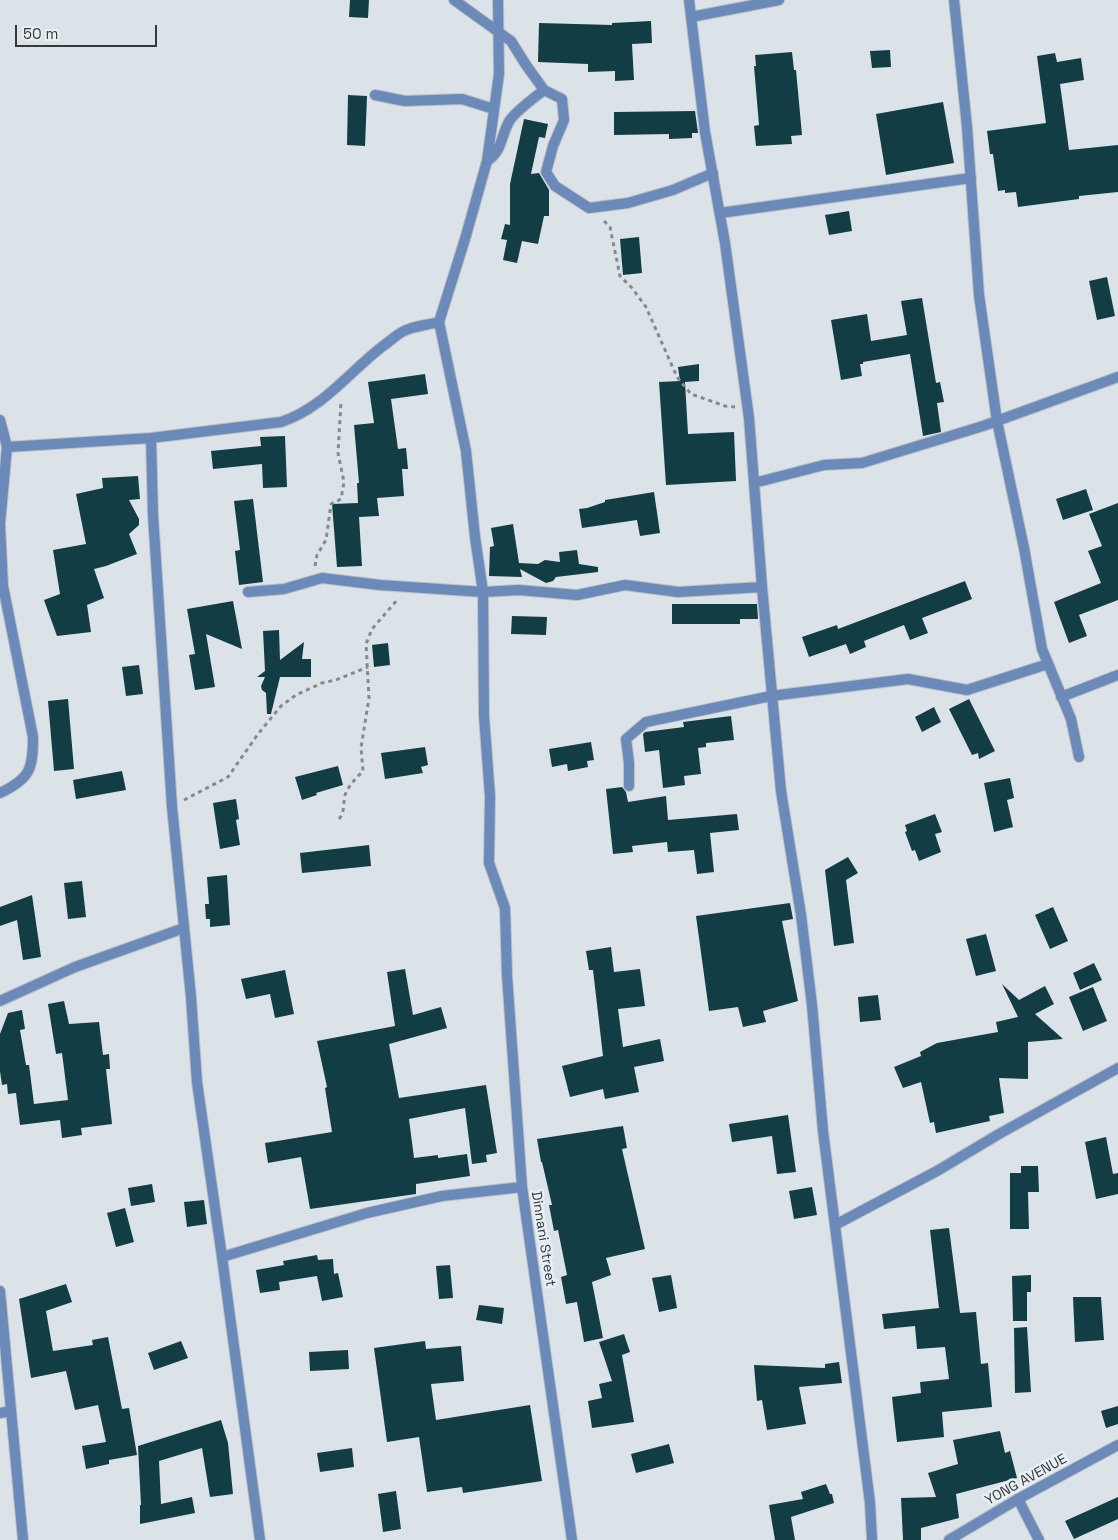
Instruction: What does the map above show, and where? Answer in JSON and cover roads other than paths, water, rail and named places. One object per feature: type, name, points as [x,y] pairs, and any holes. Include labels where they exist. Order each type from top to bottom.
[{"type":"street","points":[[454,0],[511,41],[544,90],[562,99],[564,120],[553,146],[546,172],[556,186],[569,195],[589,208],[628,204],[672,190],[713,173]]},
{"type":"street","points":[[498,0],[499,74],[487,161],[439,322],[466,451],[483,592],[484,716],[490,796],[489,863],[505,908],[507,975],[522,1187]]},
{"type":"street","points":[[689,0],[705,132],[720,213],[748,407],[780,791],[802,924],[812,1005],[823,1131],[870,1503],[872,1540]]},
{"type":"street","points":[[691,17],[779,0]]},
{"type":"street","points":[[954,0],[967,127],[978,295],[997,421],[1024,548],[1042,648],[1070,719],[1079,757]]},
{"type":"street","points":[[487,161],[494,157],[499,149],[510,119],[544,90]]},
{"type":"street","points":[[374,96],[405,101],[462,99],[494,109]]},
{"type":"street","points":[[720,213],[970,178]]},
{"type":"street","points":[[7,447],[151,438],[281,422],[296,417],[313,407],[342,383],[365,360],[402,332],[439,322]]},
{"type":"street","points":[[754,483],[824,465],[862,463],[997,421],[1118,377]]},
{"type":"street","points":[[0,420],[7,447],[0,524],[2,586],[34,737],[31,768],[25,778],[0,793]]},
{"type":"street","points":[[151,438],[153,515],[172,807],[197,1082],[260,1540]]},
{"type":"street","points":[[248,592],[284,589],[322,578],[380,585],[483,592],[519,590],[577,595],[625,585],[678,592],[762,587]]},
{"type":"street","points":[[629,786],[626,739],[646,722],[771,696],[908,680],[967,690],[1048,664]]},
{"type":"street","points":[[1062,697],[1118,675]]},
{"type":"street","points":[[0,1001],[75,967],[184,928]]},
{"type":"street","points":[[835,1225],[936,1171],[1118,1068]]},
{"type":"street","name":"Dinnani Street","points":[[222,1257],[367,1213],[442,1196],[522,1187],[572,1540]]},
{"type":"street","points":[[0,1291],[5,1412],[23,1540]]},
{"type":"street","name":"YONG AVENUE","points":[[948,1540],[1018,1499],[1118,1445]]},
{"type":"street","points":[[1018,1499],[1039,1540]]}]
